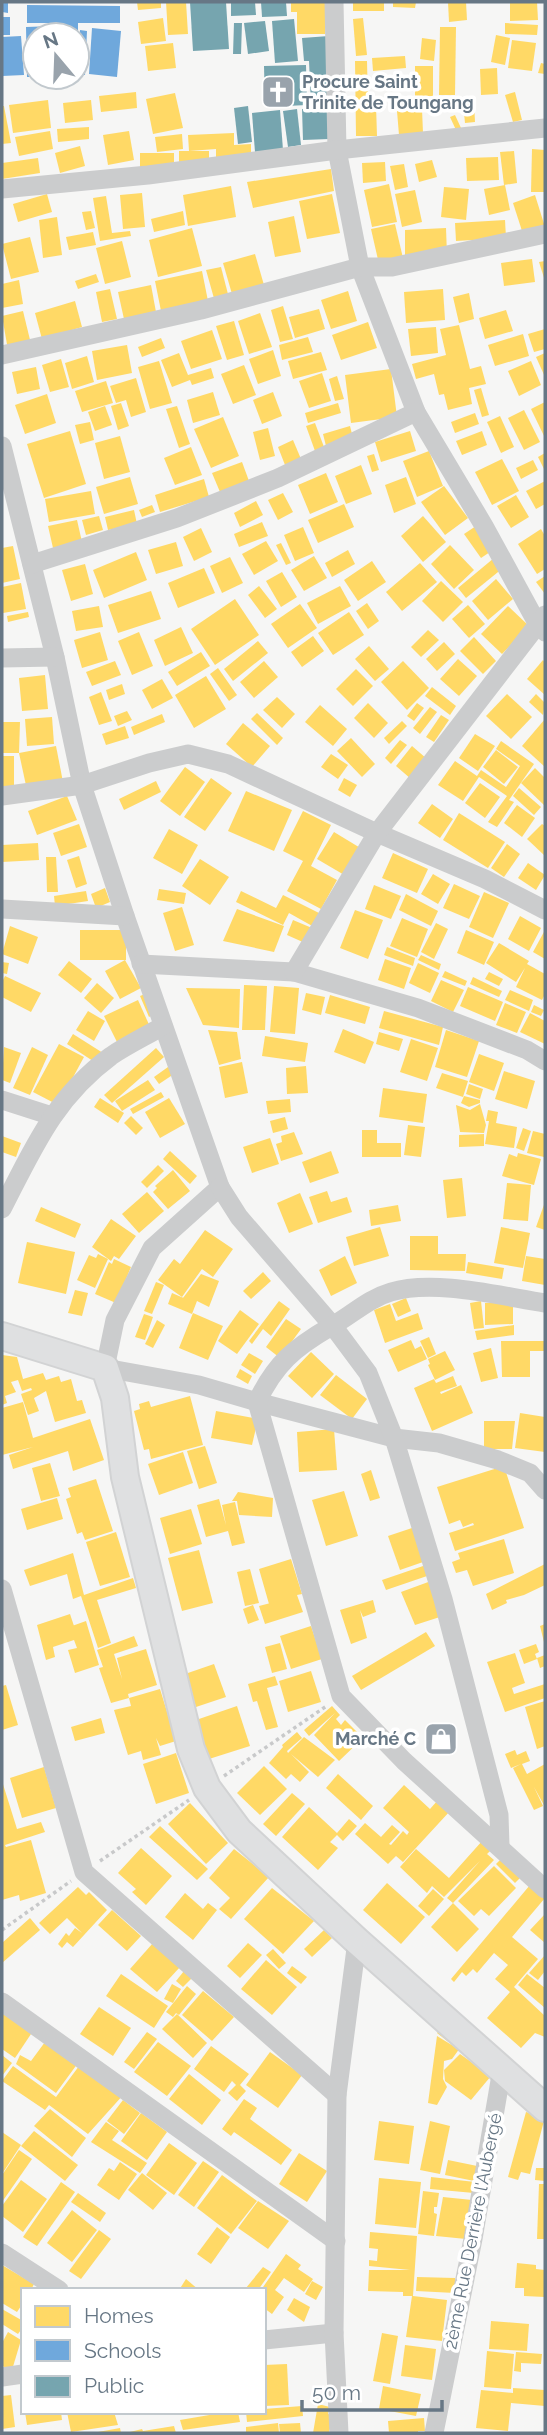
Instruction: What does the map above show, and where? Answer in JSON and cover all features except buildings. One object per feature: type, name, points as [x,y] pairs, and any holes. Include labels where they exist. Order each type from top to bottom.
[{"type":"street","points":[[294,972],[377,833],[543,623],[416,412],[360,267],[337,150],[334,2]]},
{"type":"street","points":[[2,189],[148,175],[337,150],[545,128]]},
{"type":"street","points":[[2,355],[201,310],[360,267],[391,267],[545,234]]},
{"type":"street","points":[[32,564],[189,513],[290,472],[416,412]]},
{"type":"street","points":[[2,446],[55,657],[82,786],[163,1026],[220,1186],[239,1216],[333,1326],[368,1373],[394,1438],[443,1599],[499,1815],[500,1846]]},
{"type":"street","points":[[2,659],[55,657]]},
{"type":"street","points":[[2,796],[82,786],[149,763],[188,754],[228,764],[377,833],[485,879],[545,910]]},
{"type":"street","points":[[2,909],[125,916]]},
{"type":"street","points":[[141,964],[294,972],[418,1008],[527,1050],[545,1062]]},
{"type":"street","points":[[2,1209],[35,1141],[75,1088],[111,1056],[163,1026]]},
{"type":"street","points":[[2,1100],[52,1116]]},
{"type":"street","points":[[220,1186],[152,1248],[115,1321],[105,1368],[116,1398],[125,1477],[191,1749],[207,1788],[239,1831],[357,1941],[545,2108]]},
{"type":"street","points":[[545,1303],[440,1287],[391,1292],[362,1305],[333,1326],[304,1341],[266,1384],[257,1402],[341,1696],[404,1761],[545,1889]]},
{"type":"street","points":[[2,1336],[105,1368],[200,1385],[394,1438],[439,1443],[498,1460],[530,1473],[545,1490]]},
{"type":"street","points":[[2,1589],[83,1872],[337,2095]]},
{"type":"street","points":[[339,2433],[334,2333],[337,2095],[357,1941]]},
{"type":"street","points":[[2,2002],[336,2241]]},
{"type":"street","name":"2ème Rue Derrière l'Aubergé","points":[[434,2433],[473,2239],[502,2069]]},
{"type":"street","points":[[2,2253],[56,2288]]},
{"type":"street","points":[[266,2340],[334,2333]]},
{"type":"street","points":[[2,2377],[21,2374]]},
{"type":"path","points":[[2,1930],[341,1696]]},
{"type":"place","name":"Procure Saint Trinite de Toungang","points":[[278,92]]},
{"type":"place","name":"Marché C","points":[[441,1739]]}]
